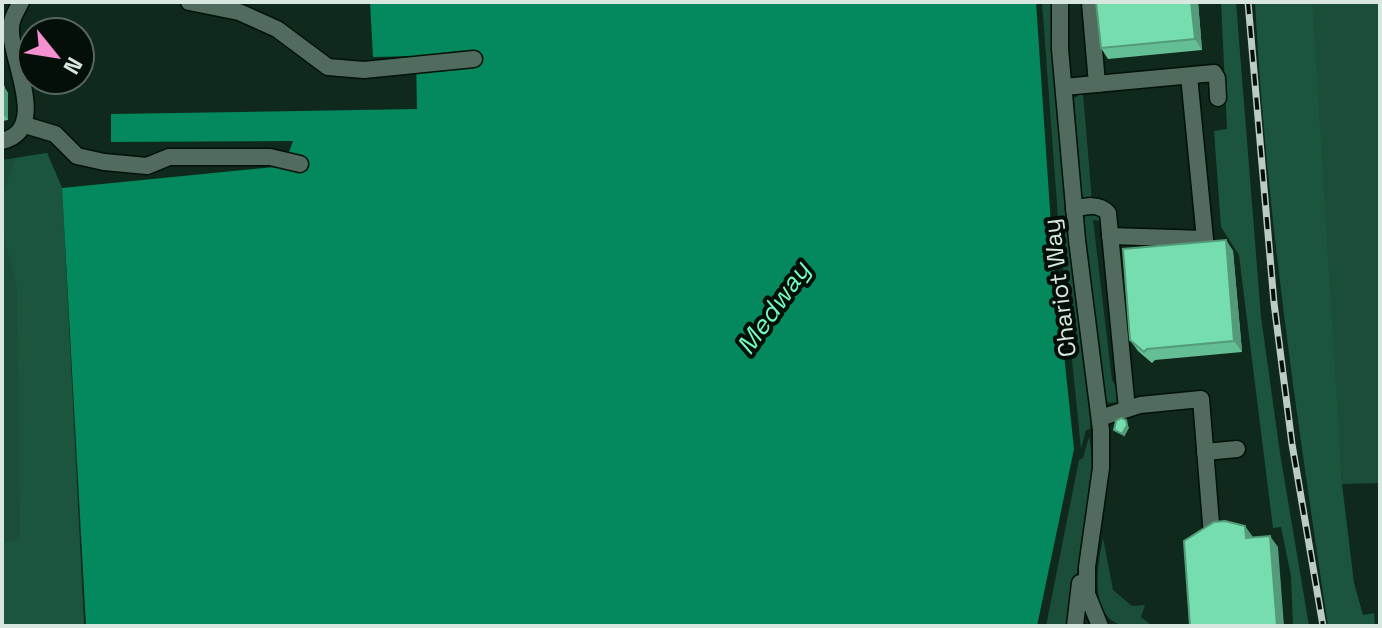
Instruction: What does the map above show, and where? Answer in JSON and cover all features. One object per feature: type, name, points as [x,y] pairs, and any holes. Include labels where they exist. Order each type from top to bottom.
[{"type":"street","points":[[2,141],[13,138],[25,125],[23,84],[10,31],[12,18],[21,2]]},
{"type":"street","points":[[189,2],[239,12],[277,29],[328,67],[364,70],[474,59]]},
{"type":"street","name":"Chariot Way","points":[[1060,2],[1074,209],[1100,418],[1101,468],[1087,567]]},
{"type":"street","points":[[1090,2],[1097,84]]},
{"type":"street","points":[[1064,87],[1214,73],[1218,98]]},
{"type":"street","points":[[1110,236],[1205,239],[1189,76]]},
{"type":"street","points":[[25,125],[55,134],[77,156],[104,162],[147,166],[169,157],[270,157],[300,164]]},
{"type":"street","points":[[1074,209],[1103,207],[1108,213],[1127,409]]},
{"type":"street","points":[[1100,418],[1160,402],[1201,399],[1212,536]]},
{"type":"street","points":[[1205,452],[1237,449]]},
{"type":"street","points":[[1075,626],[1080,582],[1087,567]]},
{"type":"street","points":[[1087,567],[1087,594],[1100,626]]},
{"type":"shaded area","points":[[1042,2],[1052,2],[1056,101],[1066,213],[1091,418],[1090,429],[1086,430],[1081,449],[1059,231]]},
{"type":"shaded area","points":[[1221,2],[1236,2],[1261,317],[1309,626],[1293,626],[1291,576],[1281,527],[1273,528],[1239,255],[1221,227],[1214,131],[1227,129]]},
{"type":"shaded area","points":[[1255,2],[1312,2],[1342,484],[1354,583],[1363,615],[1374,613],[1375,626],[1328,626],[1275,237]]},
{"type":"shaded area","points":[[1307,2],[1380,2],[1380,483],[1342,484]]},
{"type":"shaded area","points":[[1083,93],[1092,201],[1082,197],[1074,98]]},
{"type":"shaded area","points":[[47,153],[62,188],[84,626],[2,626],[2,160]]},
{"type":"shaded area","points":[[47,153],[62,188],[84,626],[2,626],[2,543],[20,539],[17,287],[2,228],[2,197],[16,158]]},
{"type":"shaded area","points":[[1088,211],[1099,211],[1102,221],[1093,220],[1112,380],[1120,393],[1118,402],[1109,403],[1104,398],[1082,217]]},
{"type":"shaded area","points":[[1089,437],[1092,456],[1089,504],[1066,626],[1046,626],[1079,460],[1083,458]]},
{"type":"shaded area","points":[[1103,538],[1113,590],[1132,606],[1145,605],[1141,617],[1152,626],[1126,626],[1114,622],[1105,613],[1098,590]]},
{"type":"water","name":"Medway","points":[[370,2],[1036,2],[1052,240],[1074,449],[1037,626],[86,626],[62,188],[284,166],[293,141],[111,142],[111,114],[417,109],[416,56],[373,57]]},
{"type":"building","points":[[1096,2],[1191,2],[1195,39],[1101,48]]},
{"type":"building","points":[[4,87],[4,115],[2,115]]},
{"type":"building","points":[[1226,240],[1234,341],[1147,349],[1144,352],[1130,340],[1123,249]]},
{"type":"building","points":[[1121,418],[1126,420],[1127,425],[1122,434],[1114,430],[1116,421]]},
{"type":"building","points":[[1214,522],[1245,526],[1246,538],[1270,536],[1277,626],[1190,626],[1184,541]]},
{"type":"railway","points":[[1248,2],[1274,303],[1292,444],[1323,626]]}]
